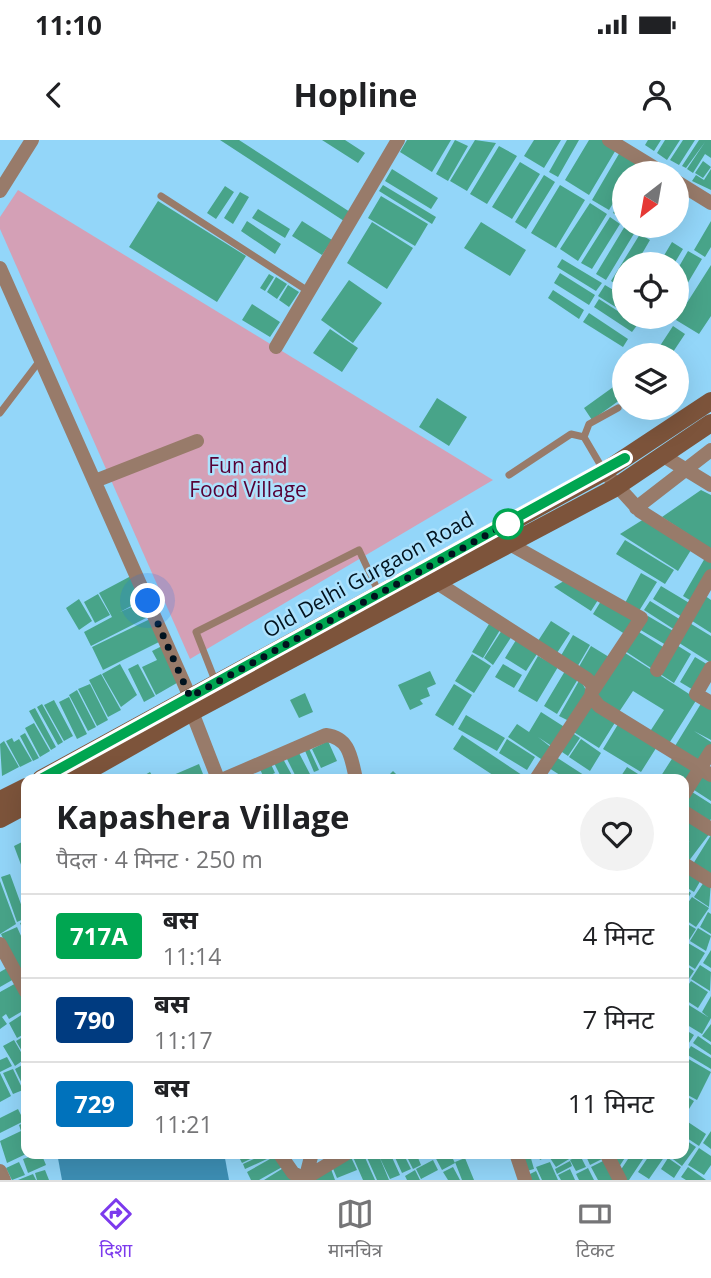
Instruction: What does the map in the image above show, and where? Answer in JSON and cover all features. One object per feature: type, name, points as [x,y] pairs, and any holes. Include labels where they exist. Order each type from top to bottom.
[{"type":"main road","name":"Old Delhi Gurgaon Road","points":[[82,774],[191,705],[216,683],[605,471],[711,401]]},
{"type":"main road","name":"Old Delhi Gurgaon Road","points":[[51,774],[439,584],[617,486],[711,423]]},
{"type":"main road","points":[[0,800],[21,790]]},
{"type":"main road","points":[[0,819],[21,808]]},
{"type":"street","points":[[0,191],[32,140]]},
{"type":"street","points":[[276,347],[398,140]]},
{"type":"street","points":[[609,140],[643,161]]},
{"type":"street","points":[[690,190],[711,203]]},
{"type":"street","points":[[0,268],[191,705],[216,774]]},
{"type":"street","points":[[95,481],[197,441]]},
{"type":"street","points":[[636,508],[711,450]]},
{"type":"street","points":[[662,455],[711,485]]},
{"type":"street","points":[[605,471],[636,508],[711,556]]},
{"type":"street","points":[[510,544],[641,618],[539,774]]},
{"type":"street","points":[[657,670],[711,576]]},
{"type":"street","points":[[439,584],[587,679],[605,710],[706,771]]},
{"type":"street","points":[[711,668],[696,694],[711,703]]},
{"type":"street","points":[[236,774],[326,735],[343,741],[349,750],[355,774]]},
{"type":"street","points":[[689,788],[706,771],[711,751]]},
{"type":"street","points":[[689,815],[711,829]]},
{"type":"street","points":[[689,867],[711,881]]},
{"type":"street","points":[[0,944],[21,983]]},
{"type":"street","points":[[283,1159],[293,1173],[305,1179]]},
{"type":"street","points":[[305,1179],[310,1159]]},
{"type":"street","points":[[305,1179],[337,1159]]},
{"type":"street","points":[[518,1159],[525,1180]]},
{"type":"street","points":[[609,1159],[620,1180]]},
{"type":"street","points":[[0,1171],[4,1180]]},
{"type":"lane","points":[[161,196],[308,291]]},
{"type":"lane","points":[[0,413],[41,358]]},
{"type":"lane","points":[[584,437],[589,424],[612,411]]},
{"type":"lane","points":[[509,475],[571,433],[584,437],[605,471]]},
{"type":"lane","points":[[216,683],[196,632],[359,550],[379,594]]},
{"type":"green space","name":"Fun and Food Village","points":[[18,190],[493,480],[190,659],[0,229],[0,217]]},
{"type":"water","points":[[58,1159],[225,1159],[229,1180],[62,1180]]},
{"type":"building","points":[[220,140],[239,140],[350,212],[344,221]]},
{"type":"building","points":[[322,140],[345,140],[365,153],[358,163]]},
{"type":"building","points":[[407,140],[451,140],[432,172],[400,152]]},
{"type":"building","points":[[455,140],[468,146],[448,181],[436,174]]},
{"type":"building","points":[[475,140],[496,143],[467,191],[450,181]]},
{"type":"building","points":[[534,140],[561,140],[544,168],[524,156]]},
{"type":"building","points":[[567,140],[579,140],[558,177],[549,172]]},
{"type":"building","points":[[589,140],[604,140],[617,148],[589,195],[565,180]]},
{"type":"building","points":[[648,140],[661,140],[654,151],[645,145]]},
{"type":"building","points":[[665,140],[680,140],[667,160],[657,153]]},
{"type":"building","points":[[683,140],[695,140],[682,161],[670,160]]},
{"type":"building","points":[[699,140],[711,140],[711,158],[705,154],[693,173],[690,171],[690,164],[705,142],[690,163],[685,161]]},
{"type":"building","points":[[499,146],[517,156],[487,204],[470,194]]},
{"type":"building","points":[[620,152],[635,161],[615,161]]},
{"type":"building","points":[[703,161],[711,167],[703,178],[695,173]]},
{"type":"building","points":[[520,162],[540,174],[512,219],[492,207]]},
{"type":"building","points":[[612,166],[612,205],[609,210],[592,200]]},
{"type":"building","points":[[392,169],[438,198],[431,209],[385,181]]},
{"type":"building","points":[[711,169],[711,190],[692,181],[696,175],[704,180]]},
{"type":"building","points":[[544,175],[555,182],[526,229],[515,222]]},
{"type":"building","points":[[383,185],[436,217],[432,224],[379,191]]},
{"type":"building","points":[[560,185],[585,200],[556,248],[531,233]]},
{"type":"building","points":[[225,186],[234,192],[216,219],[207,213]]},
{"type":"building","points":[[240,192],[249,197],[233,224],[224,218]]},
{"type":"building","points":[[381,196],[428,224],[415,246],[368,218]]},
{"type":"building","points":[[158,201],[246,256],[217,302],[129,247]]},
{"type":"building","points":[[590,203],[607,214],[578,261],[560,249]]},
{"type":"building","points":[[258,209],[290,229],[285,238],[252,218]]},
{"type":"building","points":[[610,217],[612,237],[592,269],[581,263]]},
{"type":"building","points":[[247,221],[281,244],[275,254],[241,231]]},
{"type":"building","points":[[302,221],[332,240],[322,255],[292,236]]},
{"type":"building","points":[[711,221],[711,247],[705,257],[694,250]]},
{"type":"building","points":[[372,222],[413,248],[387,289],[347,263]]},
{"type":"building","points":[[481,222],[526,250],[510,276],[464,248]]},
{"type":"building","points":[[618,238],[631,238],[623,252],[612,252],[612,270],[606,280],[596,274]]},
{"type":"building","points":[[638,238],[650,240],[643,252],[629,252]]},
{"type":"building","points":[[672,242],[683,249],[681,252],[666,252]]},
{"type":"building","points":[[688,251],[702,259],[689,281],[689,252]]},
{"type":"building","points":[[562,259],[602,283],[596,291],[557,267]]},
{"type":"building","points":[[711,265],[711,316],[699,334],[689,328],[689,300]]},
{"type":"building","points":[[560,273],[595,295],[589,305],[554,283]]},
{"type":"building","points":[[269,274],[274,277],[265,291],[260,288]]},
{"type":"building","points":[[276,277],[287,284],[277,299],[267,292]]},
{"type":"building","points":[[349,280],[382,303],[353,343],[321,320]]},
{"type":"building","points":[[288,285],[299,292],[289,307],[279,300]]},
{"type":"building","points":[[605,285],[612,289],[612,305],[598,296]]},
{"type":"building","points":[[553,290],[584,310],[579,319],[548,298]]},
{"type":"building","points":[[599,299],[612,307],[612,319],[594,307]]},
{"type":"building","points":[[252,304],[280,322],[270,337],[242,320]]},
{"type":"building","points":[[589,313],[628,339],[626,343],[617,343],[583,322]]},
{"type":"building","points":[[330,329],[358,348],[342,372],[313,353]]},
{"type":"building","points":[[671,329],[678,329],[685,334],[679,343],[662,343]]},
{"type":"building","points":[[612,388],[612,406],[592,420],[584,408]]},
{"type":"building","points":[[437,398],[467,417],[449,446],[419,427]]},
{"type":"building","points":[[701,490],[711,495],[711,549],[662,517]]},
{"type":"building","points":[[644,519],[691,550],[678,571],[620,534]]},
{"type":"building","points":[[625,540],[674,570],[665,584],[616,554]]},
{"type":"building","points":[[705,558],[711,562],[711,570],[693,602],[683,596]]},
{"type":"building","points":[[641,573],[657,582],[639,611],[625,603]]},
{"type":"building","points":[[131,576],[144,599],[120,612],[143,602],[150,616],[91,646],[84,632],[112,617],[99,593]]},
{"type":"building","points":[[567,579],[598,600],[591,611],[554,587]]},
{"type":"building","points":[[661,586],[691,604],[682,617],[653,599]]},
{"type":"building","points":[[98,594],[110,615],[95,623],[84,602]]},
{"type":"building","points":[[704,595],[711,600],[711,633],[689,619]]},
{"type":"building","points":[[79,599],[92,621],[79,630],[66,608]]},
{"type":"building","points":[[601,601],[637,623],[628,636],[593,614]]},
{"type":"building","points":[[650,601],[681,620],[675,630],[644,610]]},
{"type":"building","points":[[648,616],[675,632],[666,645],[639,629]]},
{"type":"building","points":[[150,619],[161,641],[103,670],[92,647]]},
{"type":"building","points":[[551,621],[570,633],[555,656],[536,644]]},
{"type":"building","points":[[688,622],[711,636],[711,663],[676,641]]},
{"type":"building","points":[[489,624],[500,630],[483,658],[472,652]]},
{"type":"building","points":[[502,630],[512,636],[493,665],[484,658]]},
{"type":"building","points":[[639,632],[668,650],[654,670],[625,651]]},
{"type":"building","points":[[573,635],[590,645],[576,669],[559,659]]},
{"type":"building","points":[[516,640],[537,654],[526,671],[505,658]]},
{"type":"building","points":[[675,644],[691,654],[674,683],[657,672]]},
{"type":"building","points":[[164,645],[182,680],[156,695],[142,667],[157,660],[152,651]]},
{"type":"building","points":[[591,646],[609,657],[594,681],[577,670]]},
{"type":"building","points":[[622,651],[697,699],[668,745],[649,733],[664,710],[633,691],[619,712],[593,697]]},
{"type":"building","points":[[472,654],[491,666],[474,693],[455,681]]},
{"type":"building","points":[[538,656],[558,667],[537,702],[518,691]]},
{"type":"building","points":[[695,657],[710,666],[695,691],[680,682]]},
{"type":"building","points":[[120,664],[137,695],[121,707],[102,674]]},
{"type":"building","points":[[138,664],[155,696],[144,702],[128,669]]},
{"type":"building","points":[[503,664],[522,675],[514,688],[495,677]]},
{"type":"building","points":[[430,671],[436,684],[427,688],[430,696],[420,700],[423,704],[410,710],[398,685]]},
{"type":"building","points":[[565,671],[578,679],[557,714],[544,706]]},
{"type":"building","points":[[101,674],[121,710],[108,717],[89,680]]},
{"type":"building","points":[[580,679],[588,694],[571,722],[559,716]]},
{"type":"building","points":[[90,684],[108,720],[97,726],[78,689]]},
{"type":"building","points":[[454,684],[472,695],[453,726],[435,715]]},
{"type":"building","points":[[77,690],[96,727],[88,731],[69,695]]},
{"type":"building","points":[[305,693],[313,712],[299,718],[290,700]]},
{"type":"building","points":[[69,697],[87,734],[77,739],[59,702]]},
{"type":"building","points":[[54,700],[73,736],[64,741],[44,705]]},
{"type":"building","points":[[702,702],[711,707],[711,740],[694,731],[711,742],[711,746],[700,763],[675,746]]},
{"type":"building","points":[[42,704],[63,742],[58,745],[37,707]]},
{"type":"building","points":[[589,704],[616,721],[599,748],[572,731]]},
{"type":"building","points":[[35,708],[56,747],[51,750],[29,711]]},
{"type":"building","points":[[541,712],[566,728],[553,747],[538,737],[552,748],[544,761],[508,737],[517,724],[529,732]]},
{"type":"building","points":[[466,715],[505,738],[497,751],[458,729]]},
{"type":"building","points":[[620,721],[658,745],[641,772],[603,749]]},
{"type":"building","points":[[34,723],[50,751],[40,757],[25,728]]},
{"type":"building","points":[[571,732],[580,738],[568,756],[559,750]]},
{"type":"building","points":[[25,733],[39,758],[33,761],[20,736]]},
{"type":"building","points":[[462,735],[520,774],[491,774],[453,749]]},
{"type":"building","points":[[12,738],[14,742],[19,739],[32,761],[20,767],[6,741]]},
{"type":"building","points":[[507,739],[535,757],[527,770],[499,753]]},
{"type":"building","points":[[581,739],[601,753],[590,771],[569,757]]},
{"type":"building","points":[[4,741],[19,767],[2,776],[0,744]]},
{"type":"building","points":[[328,741],[337,761],[321,768],[312,749]]},
{"type":"building","points":[[307,744],[319,770],[314,772],[303,746]]},
{"type":"building","points":[[298,751],[310,774],[294,774],[286,757]]},
{"type":"building","points":[[675,754],[697,768],[689,780],[689,774],[662,774]]},
{"type":"building","points":[[282,757],[291,774],[280,774],[273,761]]},
{"type":"building","points":[[556,757],[582,774],[558,774],[549,768]]},
{"type":"building","points":[[270,762],[275,773],[262,774],[259,767]]},
{"type":"building","points":[[199,764],[203,774],[176,774]]},
{"type":"building","points":[[627,767],[638,774],[622,774]]},
{"type":"building","points":[[702,771],[711,777],[711,801],[691,788]]},
{"type":"building","points":[[689,790],[711,804],[711,819],[708,824],[689,813]]},
{"type":"building","points":[[689,818],[710,833],[689,861]]},
{"type":"building","points":[[711,835],[711,876],[693,864]]},
{"type":"building","points":[[21,842],[21,865],[14,846]]},
{"type":"building","points":[[689,869],[702,878],[694,892],[689,889]]},
{"type":"building","points":[[10,874],[21,904],[21,920],[17,922],[1,877]]},
{"type":"building","points":[[706,879],[711,883],[709,907],[694,897]]},
{"type":"building","points":[[0,881],[16,924],[0,934]]},
{"type":"building","points":[[692,897],[709,908],[696,927],[689,922],[689,901]]},
{"type":"building","points":[[708,912],[711,914],[711,934],[700,927]]},
{"type":"building","points":[[689,925],[696,929],[689,940]]},
{"type":"building","points":[[17,927],[21,936],[21,979],[1,934]]},
{"type":"building","points":[[698,928],[711,936],[706,951],[690,941]]},
{"type":"building","points":[[689,944],[705,953],[695,969],[689,965]]},
{"type":"building","points":[[711,950],[711,968],[703,963]]},
{"type":"building","points":[[700,965],[711,972],[710,991],[691,979]]},
{"type":"building","points":[[7,968],[14,979],[0,987],[0,972]]},
{"type":"building","points":[[691,981],[708,992],[698,1008],[689,1002]]},
{"type":"building","points":[[18,982],[21,987],[21,1012],[9,1019],[6,1014],[2,1017],[7,1024],[0,1029],[0,992]]},
{"type":"building","points":[[711,996],[711,1018],[702,1034],[689,1026],[689,1005],[708,1017],[702,1012]]},
{"type":"building","points":[[21,1015],[21,1036],[17,1038],[9,1023]]},
{"type":"building","points":[[711,1024],[711,1042],[702,1036]]},
{"type":"building","points":[[698,1036],[711,1045],[711,1055],[693,1043]]},
{"type":"building","points":[[14,1040],[21,1052],[21,1062],[15,1066],[3,1046]]},
{"type":"building","points":[[691,1046],[711,1058],[711,1069],[689,1056]]},
{"type":"building","points":[[7,1057],[12,1066],[0,1072],[0,1060]]},
{"type":"building","points":[[689,1059],[711,1072],[697,1100],[689,1096]]},
{"type":"building","points":[[21,1066],[21,1082],[15,1069]]},
{"type":"building","points":[[13,1069],[21,1091],[13,1094],[3,1073]]},
{"type":"building","points":[[0,1073],[11,1096],[0,1102]]},
{"type":"building","points":[[18,1109],[21,1122],[0,1133],[0,1118]]},
{"type":"building","points":[[689,1123],[706,1134],[699,1146],[689,1139]]},
{"type":"building","points":[[21,1131],[21,1156],[7,1163],[0,1141]]},
{"type":"building","points":[[711,1131],[711,1149],[703,1143]]},
{"type":"building","points":[[689,1142],[696,1147],[689,1156]]},
{"type":"building","points":[[699,1148],[711,1156],[711,1165],[704,1175],[688,1165]]},
{"type":"building","points":[[23,1159],[44,1159],[46,1165],[28,1173]]},
{"type":"building","points":[[254,1159],[267,1159],[245,1169],[243,1164]]},
{"type":"building","points":[[270,1159],[280,1159],[284,1166],[259,1180],[251,1180],[247,1172]]},
{"type":"building","points":[[342,1159],[352,1159],[357,1170],[337,1178],[331,1164]]},
{"type":"building","points":[[354,1159],[366,1159],[375,1180],[363,1180]]},
{"type":"building","points":[[368,1159],[380,1159],[389,1180],[377,1180]]},
{"type":"building","points":[[380,1159],[393,1159],[400,1175],[390,1179]]},
{"type":"building","points":[[396,1159],[406,1159],[411,1169],[402,1173]]},
{"type":"building","points":[[408,1159],[418,1159],[421,1165],[413,1169]]},
{"type":"building","points":[[436,1159],[453,1159],[455,1163],[442,1170]]},
{"type":"building","points":[[465,1159],[474,1180],[462,1180],[455,1162]]},
{"type":"building","points":[[519,1159],[531,1159],[534,1169],[523,1172]]},
{"type":"building","points":[[551,1159],[569,1159],[556,1167]]},
{"type":"building","points":[[582,1159],[586,1167],[576,1171],[570,1160]]},
{"type":"building","points":[[587,1159],[602,1159],[590,1165]]},
{"type":"building","points":[[614,1159],[624,1159],[619,1167]]},
{"type":"building","points":[[628,1159],[643,1159],[629,1180],[624,1180],[620,1171]]},
{"type":"building","points":[[647,1159],[663,1159],[649,1179],[638,1172]]},
{"type":"building","points":[[667,1159],[681,1167],[674,1178],[661,1169]]},
{"type":"building","points":[[673,1159],[687,1159],[682,1166]]},
{"type":"building","points":[[433,1160],[438,1170],[421,1179],[416,1169]]},
{"type":"building","points":[[605,1160],[616,1180],[598,1180],[591,1167]]},
{"type":"building","points":[[570,1161],[572,1166],[557,1174],[555,1169]]},
{"type":"building","points":[[19,1162],[25,1175],[12,1180],[6,1168]]},
{"type":"building","points":[[550,1162],[558,1180],[542,1180],[536,1167]]},
{"type":"building","points":[[285,1167],[293,1180],[264,1180]]},
{"type":"building","points":[[453,1167],[460,1180],[448,1180],[443,1172]]},
{"type":"building","points":[[688,1167],[706,1180],[686,1180],[681,1177]]},
{"type":"building","points":[[588,1168],[594,1180],[579,1180],[576,1174]]},
{"type":"building","points":[[331,1169],[335,1180],[312,1180]]},
{"type":"building","points":[[570,1169],[575,1180],[561,1180],[558,1175]]},
{"type":"building","points":[[45,1170],[49,1180],[37,1180],[35,1173]]},
{"type":"building","points":[[415,1170],[420,1180],[407,1180],[405,1176]]},
{"type":"building","points":[[536,1171],[540,1180],[528,1180],[526,1176]]},
{"type":"building","points":[[33,1174],[36,1180],[18,1180]]},
{"type":"bus line","name":"717A","points":[[50,774],[625,458]]},
{"type":"route","points":[[148,601],[190,697],[514,520],[508,524]]}]
